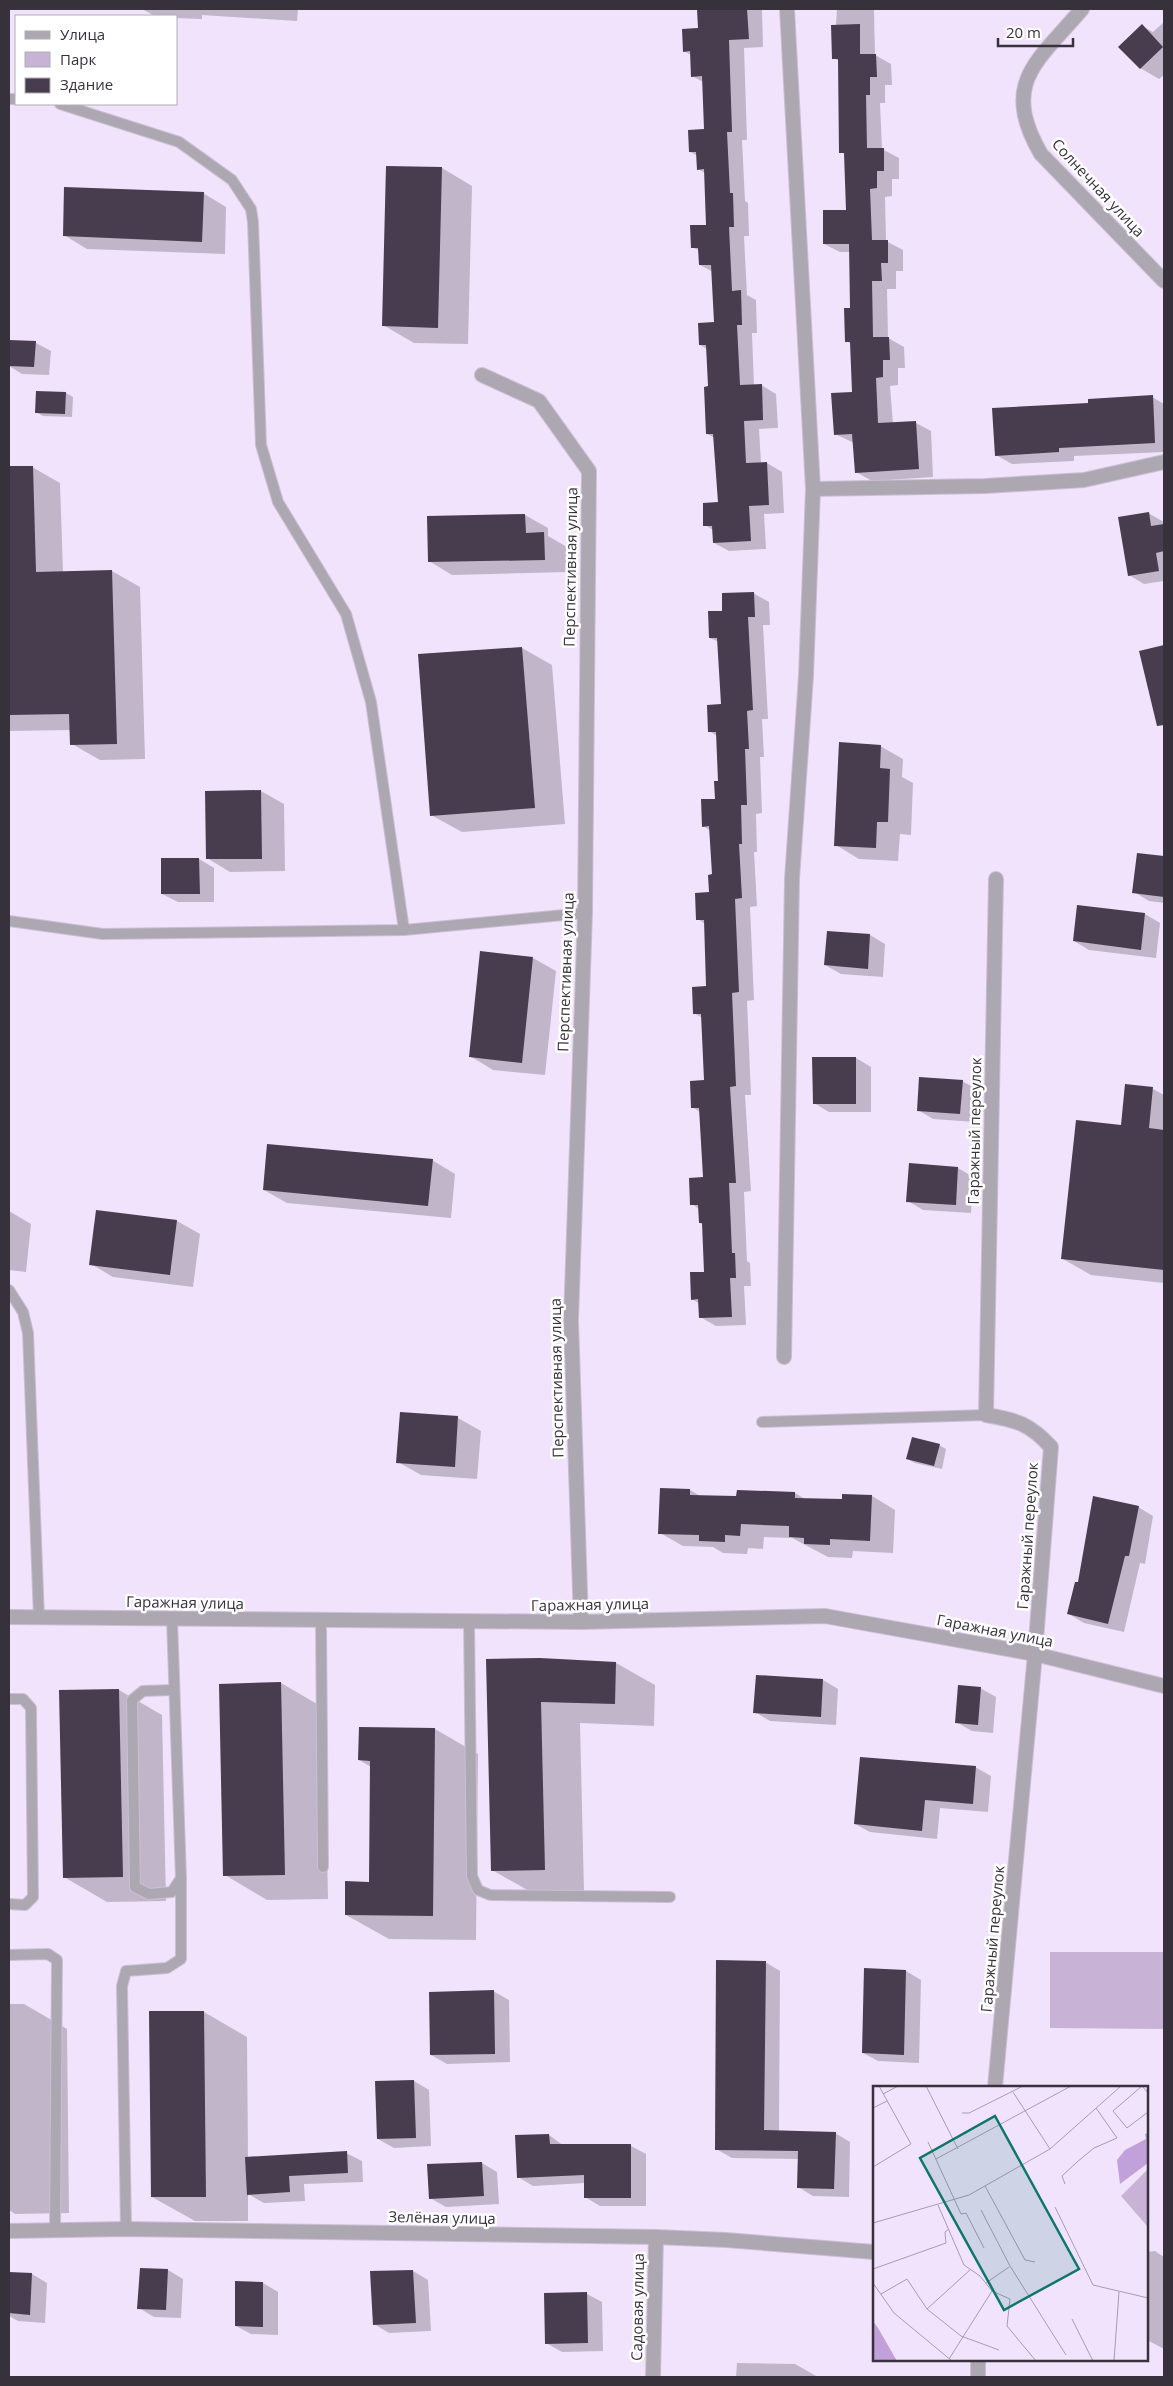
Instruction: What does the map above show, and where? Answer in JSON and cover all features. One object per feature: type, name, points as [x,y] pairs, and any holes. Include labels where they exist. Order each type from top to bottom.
[{"type":"street","points":[[784,1357],[792,879],[806,676],[813,489],[787,9]]},
{"type":"street","name":"Солнечная улица","points":[[1082,9],[1031,69],[1022,95],[1028,131],[1041,154],[1164,281]]},
{"type":"street","name":"Перспективная улица","points":[[482,375],[540,401],[589,471],[585,913],[571,1320],[581,1622]]},
{"type":"street","points":[[813,489],[985,486],[1084,480],[1164,462]]},
{"type":"street","name":"Гаражный переулок","points":[[995,2086],[1035,1654],[1051,1447],[1036,1431],[1015,1420],[986,1415],[996,879]]},
{"type":"street","name":"Гаражная улица","points":[[9,1617],[581,1622],[825,1616],[1035,1654],[1164,1686]]},
{"type":"street","name":"Зелёная улица","points":[[9,2231],[126,2229],[656,2237],[726,2240],[873,2252]]},
{"type":"street","name":"Садовая улица","points":[[653,2377],[656,2237]]},
{"type":"street","points":[[978,2361],[978,2377]]},
{"type":"lane","points":[[63,105],[179,142],[232,180],[250,209],[253,222],[261,445],[278,502],[346,614],[371,702],[404,930]]},
{"type":"lane","points":[[9,922],[102,934],[404,930],[585,913]]},
{"type":"lane","points":[[9,1290],[23,1312],[28,1333],[39,1618]]},
{"type":"lane","points":[[762,1422],[986,1415]]},
{"type":"lane","points":[[126,2229],[122,1986],[126,1971],[167,1968],[181,1959],[181,1878],[172,1619]]},
{"type":"lane","points":[[321,1620],[322,1867]]},
{"type":"lane","points":[[468,1621],[472,1876],[478,1890],[490,1895],[670,1897]]},
{"type":"lane","points":[[174,1690],[143,1690],[132,1700],[135,1887],[149,1894],[172,1892],[181,1878]]},
{"type":"lane","points":[[9,1699],[23,1699],[31,1708],[33,1897],[26,1905],[9,1904]]},
{"type":"lane","points":[[9,1955],[48,1954],[57,1960],[55,2230]]},
{"type":"green space","points":[[1050,1952],[1164,1952],[1164,2029],[1050,2028]]},
{"type":"building","points":[[697,9],[747,9],[749,39],[729,40],[732,132],[727,132],[730,193],[733,193],[734,227],[729,227],[732,291],[741,290],[742,325],[737,325],[740,385],[762,384],[763,420],[744,421],[746,463],[767,462],[769,505],[749,506],[751,541],[713,543],[712,526],[703,526],[703,503],[718,502],[713,434],[706,434],[704,387],[708,386],[706,345],[699,345],[698,323],[714,322],[711,265],[699,265],[698,248],[691,248],[690,225],[706,225],[704,169],[697,170],[696,152],[689,152],[688,130],[704,129],[702,76],[691,77],[690,51],[683,52],[682,29],[698,28]]},
{"type":"building","points":[[860,24],[860,54],[876,54],[877,77],[870,77],[870,95],[866,95],[867,148],[884,148],[884,171],[877,171],[877,188],[870,189],[872,240],[888,240],[888,263],[881,263],[882,281],[872,281],[873,337],[889,337],[890,360],[883,360],[883,377],[876,378],[878,423],[916,421],[919,469],[855,473],[852,434],[834,435],[831,393],[852,392],[850,342],[845,342],[844,308],[850,308],[849,244],[823,244],[823,210],[846,210],[844,153],[839,153],[838,59],[832,59],[831,25]]},
{"type":"building","points":[[1142,24],[1163,47],[1140,69],[1118,47]]},
{"type":"building","points":[[386,166],[442,167],[438,328],[382,326]]},
{"type":"building","points":[[64,187],[204,192],[202,242],[63,236]]},
{"type":"building","points":[[9,340],[36,341],[34,367],[9,366]]},
{"type":"building","points":[[36,391],[66,392],[65,414],[35,413]]},
{"type":"building","points":[[1153,395],[1155,443],[1059,448],[1059,452],[995,456],[992,408],[1088,403],[1088,399]]},
{"type":"building","points":[[9,466],[33,466],[36,572],[112,570],[117,744],[70,745],[69,714],[9,715]]},
{"type":"building","points":[[1149,512],[1151,526],[1164,524],[1164,551],[1156,553],[1159,571],[1128,576],[1118,517]]},
{"type":"building","points":[[525,514],[526,533],[544,532],[545,560],[428,562],[427,516]]},
{"type":"building","points":[[754,592],[755,617],[748,617],[753,710],[747,711],[749,749],[745,749],[747,805],[741,805],[742,844],[739,844],[742,898],[735,899],[739,992],[732,993],[736,1086],[730,1087],[736,1183],[729,1183],[732,1253],[735,1253],[736,1278],[730,1278],[732,1317],[699,1318],[698,1299],[691,1300],[690,1272],[704,1272],[702,1223],[699,1223],[698,1205],[690,1205],[689,1178],[703,1177],[699,1108],[691,1108],[690,1081],[704,1080],[701,1014],[693,1014],[692,987],[706,986],[704,920],[696,920],[695,893],[709,892],[708,875],[712,874],[709,826],[702,827],[701,799],[715,799],[714,781],[718,781],[716,732],[708,732],[707,705],[721,704],[717,638],[709,638],[708,611],[722,611],[722,593]]},
{"type":"building","points":[[1164,645],[1164,725],[1157,726],[1139,651]]},
{"type":"building","points":[[522,647],[535,808],[430,816],[418,654]]},
{"type":"building","points":[[839,742],[881,745],[880,768],[890,769],[888,822],[877,822],[876,848],[834,846]]},
{"type":"building","points":[[261,790],[262,859],[206,859],[205,791]]},
{"type":"building","points":[[1137,853],[1164,856],[1164,897],[1132,893]]},
{"type":"building","points":[[161,858],[199,858],[200,894],[161,894]]},
{"type":"building","points":[[1077,905],[1145,913],[1141,950],[1073,941]]},
{"type":"building","points":[[827,931],[870,934],[868,969],[824,965]]},
{"type":"building","points":[[480,951],[533,957],[522,1063],[469,1057]]},
{"type":"building","points":[[812,1057],[856,1057],[856,1104],[813,1104]]},
{"type":"building","points":[[919,1077],[963,1080],[960,1114],[917,1111]]},
{"type":"building","points":[[1125,1084],[1153,1087],[1149,1128],[1164,1130],[1164,1270],[1061,1259],[1076,1120],[1121,1125]]},
{"type":"building","points":[[267,1144],[433,1159],[428,1206],[263,1190]]},
{"type":"building","points":[[909,1163],[958,1167],[956,1205],[906,1202]]},
{"type":"building","points":[[96,1210],[177,1220],[170,1275],[89,1265]]},
{"type":"building","points":[[400,1412],[458,1416],[455,1467],[396,1463]]},
{"type":"building","points":[[912,1437],[940,1444],[934,1466],[906,1459]]},
{"type":"building","points":[[660,1488],[690,1489],[690,1495],[736,1496],[737,1490],[795,1492],[795,1498],[842,1499],[842,1494],[872,1495],[870,1541],[830,1539],[830,1545],[804,1544],[804,1538],[789,1537],[789,1526],[741,1524],[740,1536],[725,1535],[725,1542],[699,1541],[699,1535],[658,1534]]},
{"type":"building","points":[[1093,1496],[1139,1506],[1129,1556],[1125,1556],[1108,1624],[1067,1614],[1075,1582],[1078,1582]]},
{"type":"building","points":[[540,1658],[616,1662],[615,1704],[541,1702],[545,1870],[491,1871],[486,1659]]},
{"type":"building","points":[[756,1675],[823,1679],[821,1717],[753,1713]]},
{"type":"building","points":[[281,1682],[285,1875],[223,1876],[219,1684]]},
{"type":"building","points":[[958,1685],[981,1687],[978,1725],[955,1723]]},
{"type":"building","points":[[119,1689],[123,1877],[63,1878],[59,1690]]},
{"type":"building","points":[[359,1727],[435,1728],[433,1916],[345,1915],[345,1881],[369,1882],[370,1761],[358,1760]]},
{"type":"building","points":[[860,1757],[976,1766],[973,1804],[925,1800],[922,1831],[854,1824]]},
{"type":"building","points":[[716,1960],[766,1961],[764,2130],[836,2132],[834,2189],[797,2188],[798,2151],[715,2150]]},
{"type":"building","points":[[864,1968],[906,1970],[904,2055],[862,2053]]},
{"type":"building","points":[[494,1990],[495,2054],[430,2055],[429,1992]]},
{"type":"building","points":[[149,2011],[204,2011],[206,2197],[151,2197]]},
{"type":"building","points":[[414,2080],[416,2138],[377,2139],[375,2081]]},
{"type":"building","points":[[549,2134],[550,2144],[631,2144],[631,2198],[584,2198],[584,2175],[517,2178],[515,2135]]},
{"type":"building","points":[[347,2151],[348,2173],[289,2176],[290,2192],[247,2195],[245,2157]]},
{"type":"building","points":[[482,2162],[484,2196],[429,2199],[427,2164]]},
{"type":"building","points":[[140,2268],[168,2269],[166,2310],[137,2309]]},
{"type":"building","points":[[413,2270],[416,2323],[373,2325],[370,2271]]},
{"type":"building","points":[[9,2272],[32,2273],[30,2315],[9,2313]]},
{"type":"building","points":[[235,2281],[263,2282],[263,2327],[235,2326]]},
{"type":"building","points":[[587,2292],[588,2343],[545,2344],[544,2293]]}]
